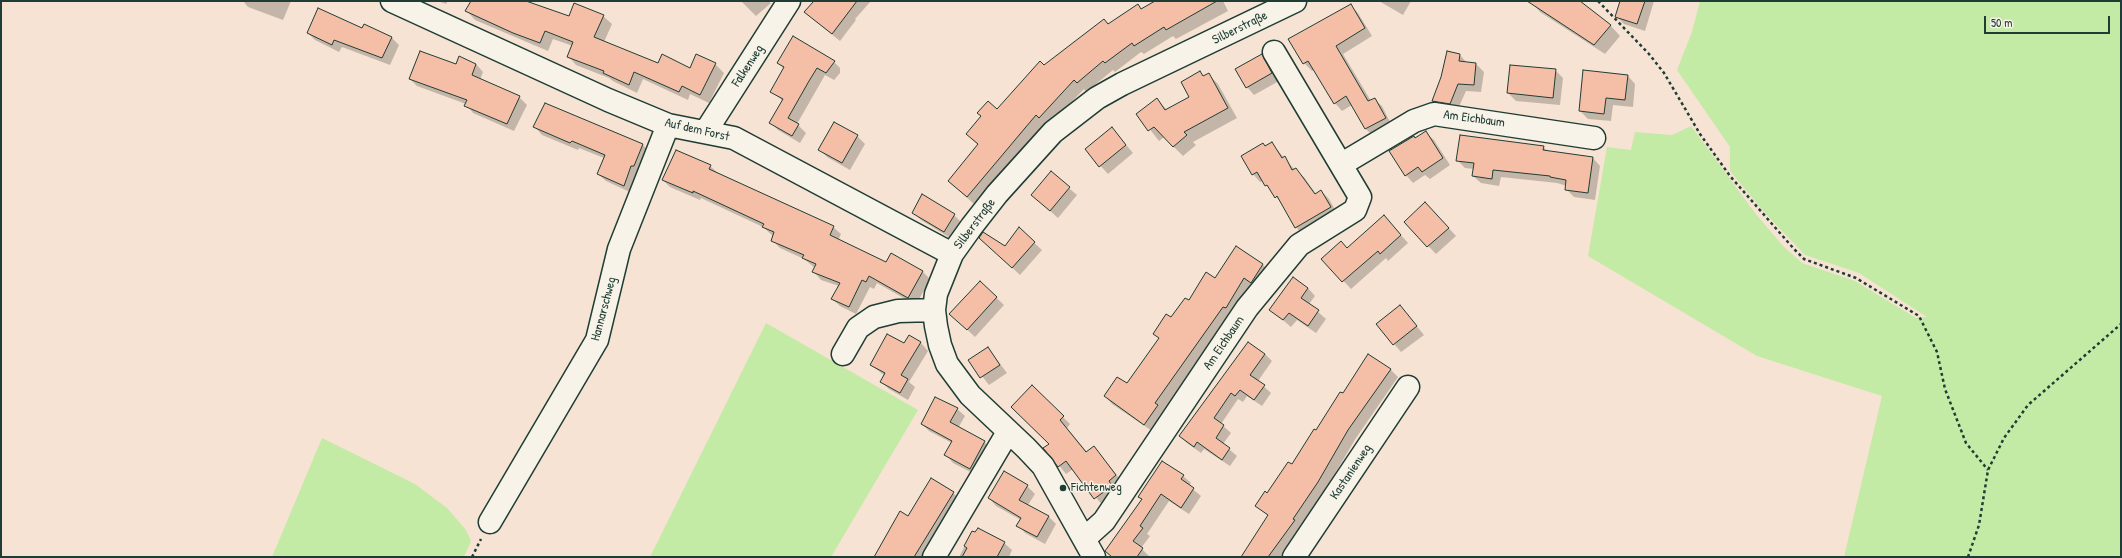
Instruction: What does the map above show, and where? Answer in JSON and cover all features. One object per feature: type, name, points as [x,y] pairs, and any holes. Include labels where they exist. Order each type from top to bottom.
[{"type":"street","name":"Auf dem Forst","points":[[392,1],[608,100],[668,125],[706,131],[734,138],[952,254]]},
{"type":"street","name":"Falkenweg","points":[[706,131],[789,1]]},
{"type":"street","name":"Silberstraße","points":[[1089,548],[1042,466],[970,395],[947,364],[940,345],[934,310],[936,294],[952,254],[997,194],[1053,132],[1097,98],[1122,84],[1295,1]]},
{"type":"street","name":"Am Eichbaum","points":[[1089,548],[1104,521],[1247,308],[1299,245],[1355,210],[1360,196],[1274,52]]},
{"type":"street","name":"Am Eichbaum","points":[[1342,164],[1414,122],[1434,114],[1594,138]]},
{"type":"street","name":"Hannarschweg","points":[[490,522],[597,340],[619,249],[668,125]]},
{"type":"street","points":[[843,354],[858,328],[874,317],[898,311],[934,310]]},
{"type":"street","name":"Kastanienweg","points":[[1294,557],[1408,387]]},
{"type":"street","points":[[934,557],[1008,432]]},
{"type":"path","points":[[1598,1],[1649,54],[1664,73],[1700,134],[1730,176],[1804,259],[1856,278],[1919,316],[1937,352],[1945,389],[1966,443],[1988,470]]},
{"type":"path","points":[[1968,557],[1979,525],[1988,470],[2004,438],[2028,405],[2121,324]]},
{"type":"green space","points":[[1700,1],[2121,1],[2121,557],[1844,557],[1882,396],[1757,356],[1588,256],[1607,147],[1631,150],[1635,132],[1672,135],[1691,126],[1755,213],[1783,246],[1802,263],[1855,281],[1916,318],[1927,317],[1859,273],[1805,255],[1765,213],[1730,171],[1730,147],[1677,70],[1692,32]]},
{"type":"green space","points":[[766,323],[918,410],[831,557],[650,557]]},
{"type":"green space","points":[[322,438],[415,484],[447,508],[466,530],[471,541],[464,557],[272,557]]},
{"type":"building","points":[[471,1],[526,1],[569,16],[574,3],[604,15],[594,37],[658,63],[662,54],[690,68],[696,54],[716,63],[700,95],[682,86],[679,92],[634,72],[629,85],[603,73],[604,71],[567,57],[573,42],[545,31],[540,43],[513,33],[465,11]]},
{"type":"building","points":[[814,1],[857,1],[832,34],[804,12]]},
{"type":"building","points":[[1155,1],[1217,1],[1166,30],[1164,27],[1134,46],[1132,43],[1105,63],[1103,61],[1077,83],[1074,80],[1039,118],[1036,115],[967,197],[948,181],[978,144],[966,134],[981,116],[977,113],[988,101],[997,109],[1040,61],[1044,65],[1104,19],[1108,24],[1138,4],[1141,9]]},
{"type":"building","points":[[1527,1],[1580,1],[1611,25],[1594,45]]},
{"type":"building","points":[[1620,1],[1645,1],[1637,24],[1615,17]]},
{"type":"building","points":[[1351,4],[1365,28],[1336,46],[1368,101],[1375,98],[1386,118],[1365,129],[1346,96],[1334,104],[1308,61],[1303,64],[1288,39]]},
{"type":"building","points":[[318,8],[362,28],[364,24],[392,37],[382,58],[334,40],[332,45],[307,33]]},
{"type":"building","points":[[793,36],[835,61],[826,73],[817,68],[809,81],[788,118],[799,124],[792,136],[769,123],[783,99],[770,92],[784,67],[777,63]]},
{"type":"building","points":[[420,51],[456,64],[459,56],[476,64],[472,75],[520,96],[507,124],[464,106],[467,100],[409,79]]},
{"type":"building","points":[[1447,51],[1460,54],[1459,61],[1476,63],[1474,85],[1458,84],[1450,104],[1432,101],[1441,77]]},
{"type":"building","points":[[1262,54],[1272,73],[1246,88],[1235,69]]},
{"type":"building","points":[[1510,65],[1556,69],[1553,98],[1507,93]]},
{"type":"building","points":[[1583,70],[1628,75],[1625,100],[1606,98],[1604,114],[1579,111]]},
{"type":"building","points":[[1200,71],[1203,76],[1209,73],[1228,108],[1184,132],[1187,135],[1173,147],[1154,127],[1148,131],[1136,114],[1157,98],[1165,110],[1189,97],[1181,82]]},
{"type":"building","points":[[545,103],[643,144],[634,166],[631,166],[624,186],[597,174],[605,155],[572,141],[570,143],[533,127]]},
{"type":"building","points":[[834,122],[858,135],[842,163],[818,150]]},
{"type":"building","points":[[1112,127],[1126,145],[1099,167],[1085,149]]},
{"type":"building","points":[[1426,131],[1443,158],[1422,172],[1418,167],[1405,176],[1389,151],[1414,136],[1415,138]]},
{"type":"building","points":[[1460,135],[1544,146],[1543,150],[1593,157],[1588,193],[1565,190],[1566,180],[1550,176],[1493,170],[1492,179],[1472,176],[1474,163],[1456,161]]},
{"type":"building","points":[[1272,142],[1282,158],[1285,156],[1292,170],[1296,168],[1315,194],[1321,190],[1331,207],[1295,228],[1277,196],[1275,198],[1267,185],[1265,186],[1257,172],[1252,175],[1241,156],[1263,143],[1265,146]]},
{"type":"building","points":[[676,150],[711,165],[709,169],[834,226],[830,235],[886,262],[891,253],[923,271],[908,298],[869,276],[866,282],[862,280],[849,307],[831,299],[840,283],[812,272],[816,264],[802,258],[804,255],[771,241],[774,232],[762,227],[764,224],[693,191],[693,193],[662,180]]},
{"type":"building","points":[[1051,171],[1070,187],[1050,211],[1031,195]]},
{"type":"building","points":[[922,194],[955,214],[944,232],[912,213]]},
{"type":"building","points":[[1425,202],[1449,228],[1427,247],[1404,222]]},
{"type":"building","points":[[1384,215],[1401,235],[1380,254],[1378,251],[1342,282],[1321,259],[1341,241],[1347,248]]},
{"type":"building","points":[[1019,227],[1035,242],[1012,268],[979,238],[983,232],[1005,246]]},
{"type":"building","points":[[1236,246],[1263,264],[1251,283],[1244,278],[1226,308],[1223,307],[1155,403],[1158,405],[1144,425],[1104,396],[1117,377],[1127,383],[1159,338],[1153,334],[1166,314],[1171,317],[1185,298],[1189,300],[1206,272],[1215,278]]},
{"type":"building","points":[[1293,277],[1308,288],[1301,298],[1319,310],[1308,326],[1289,313],[1283,320],[1269,310]]},
{"type":"building","points":[[980,281],[997,297],[967,330],[949,314]]},
{"type":"building","points":[[1400,305],[1417,326],[1393,345],[1376,324]]},
{"type":"building","points":[[887,334],[904,343],[909,335],[921,342],[901,375],[908,379],[900,393],[880,382],[885,373],[870,365]]},
{"type":"building","points":[[1248,342],[1265,354],[1250,375],[1265,385],[1254,400],[1240,390],[1235,396],[1231,393],[1214,418],[1224,425],[1216,438],[1230,448],[1222,460],[1197,442],[1194,447],[1179,436]]},
{"type":"building","points":[[988,347],[1000,365],[980,378],[968,360]]},
{"type":"building","points":[[1368,354],[1391,369],[1348,430],[1318,482],[1293,519],[1295,520],[1268,557],[1241,557],[1268,515],[1255,506],[1265,491],[1267,493],[1288,462],[1292,464],[1314,429],[1316,430],[1340,392],[1343,393]]},
{"type":"building","points":[[1032,385],[1064,416],[1060,420],[1086,452],[1094,446],[1116,475],[1109,481],[1112,486],[1094,499],[1066,461],[1058,467],[1043,448],[1049,444],[1011,407]]},
{"type":"building","points":[[935,397],[958,408],[950,422],[985,441],[970,469],[944,455],[952,441],[921,424]]},
{"type":"building","points":[[1162,461],[1184,475],[1181,479],[1194,488],[1181,508],[1161,494],[1140,526],[1143,528],[1133,541],[1143,548],[1137,557],[1112,557],[1105,551],[1142,499],[1138,497]]},
{"type":"building","points":[[1004,471],[1028,485],[1019,500],[1049,516],[1037,537],[1016,526],[1021,518],[988,498]]},
{"type":"building","points":[[931,478],[954,492],[914,557],[874,557],[900,511],[908,516]]},
{"type":"building","points":[[978,528],[1005,542],[997,557],[962,557],[967,548],[964,546],[972,531],[975,532]]},
{"type":"place","name":"Fichtenweg","points":[[1063,488]]}]
